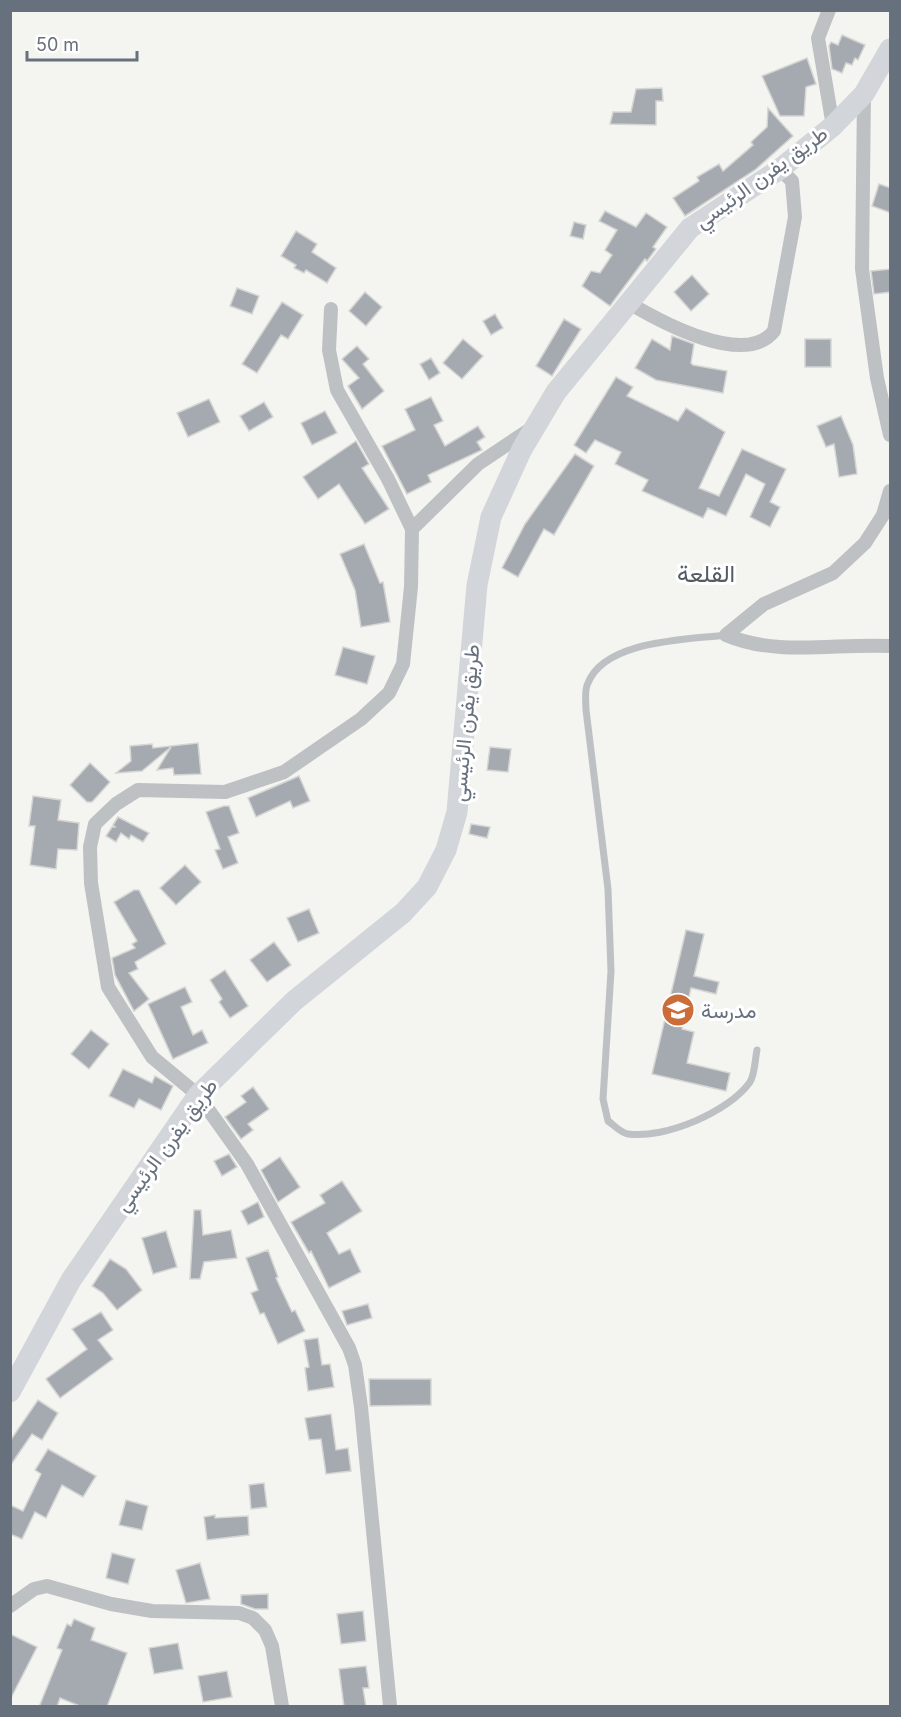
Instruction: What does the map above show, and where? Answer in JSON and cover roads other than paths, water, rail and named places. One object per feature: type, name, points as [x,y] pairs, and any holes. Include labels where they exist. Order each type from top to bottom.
[{"type":"main road","name":"طريق يفرن الرئيسي","points":[[10,1392],[71,1281],[198,1095],[294,1001],[404,913],[427,887],[442,859],[457,812],[477,585],[491,517],[536,426],[556,392],[690,228],[780,169],[833,126],[864,94],[891,49]]},
{"type":"street","points":[[828,10],[818,38],[833,126]]},
{"type":"street","points":[[864,94],[862,269],[877,378],[891,435]]},
{"type":"street","points":[[629,303],[669,326],[701,337],[732,344],[757,344],[768,339],[774,331],[795,217],[792,181],[780,169]]},
{"type":"street","points":[[331,309],[329,350],[337,390],[388,479],[412,529],[411,587],[403,664],[390,693],[361,719],[284,772],[225,792],[138,789],[116,804],[95,824],[90,847],[91,883],[108,987],[152,1057],[198,1095],[247,1164],[349,1348],[354,1365],[390,1707]]},
{"type":"street","points":[[412,529],[478,464],[536,426]]},
{"type":"street","points":[[891,491],[883,515],[865,543],[833,573],[764,604],[726,635],[748,645],[770,648],[859,644],[891,646]]},
{"type":"street","points":[[10,1606],[34,1589],[47,1586],[111,1604],[152,1611],[239,1613],[253,1618],[265,1630],[272,1646],[282,1707]]},
{"type":"lane","points":[[726,635],[635,647],[596,668],[587,684],[586,710],[608,889],[611,971],[603,1099],[608,1121],[626,1134],[650,1133],[685,1125],[720,1109],[751,1081],[757,1050]]},
{"type":"place","name":"مدرسة","points":[[678,1010]]},
{"type":"district","name":"القلعة","points":[[706,573]]}]
